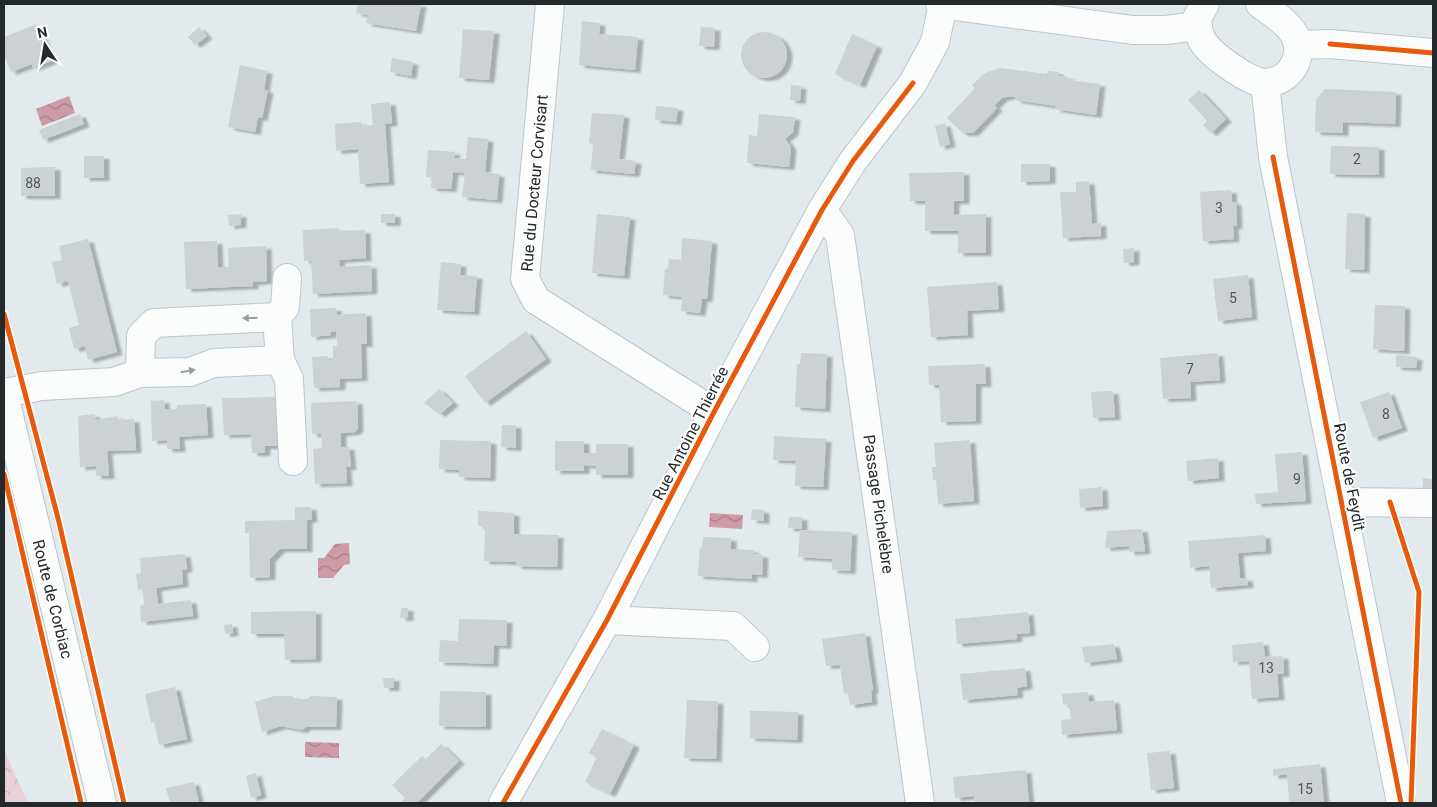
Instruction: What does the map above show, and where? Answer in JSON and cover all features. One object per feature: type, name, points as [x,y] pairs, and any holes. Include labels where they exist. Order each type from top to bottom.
[{"type":"street","name":"Rue du Docteur Corvisart","points":[[550,4],[525,279],[536,300],[714,412]]},
{"type":"street","name":"Rue Antoine Thierrée","points":[[503,803],[607,620],[714,412],[822,210],[853,161],[913,82],[935,42],[941,4]]},
{"type":"street","points":[[941,4],[1133,30],[1166,30],[1201,15],[1202,41],[1244,76],[1265,83],[1277,80],[1291,71],[1298,58],[1298,45],[1293,33],[1260,4]]},
{"type":"street","points":[[1298,45],[1330,44],[1433,52]]},
{"type":"street","name":"Route de Feydit","points":[[1265,83],[1274,156],[1401,803]]},
{"type":"street","name":"Passage Pichelèbre","points":[[822,210],[840,235],[920,803]]},
{"type":"street","points":[[140,373],[141,336],[154,323],[277,317],[285,308],[287,278]]},
{"type":"street","points":[[277,317],[280,360],[289,379],[294,461]]},
{"type":"street","points":[[4,394],[42,386],[114,382],[140,373],[190,372],[214,363],[280,360]]},
{"type":"street","name":"Route de Corbiac","points":[[4,394],[102,803]]},
{"type":"street","points":[[1343,502],[1433,503]]},
{"type":"street","points":[[607,620],[733,626],[755,647]]},
{"type":"green space","points":[[4,750],[28,803],[4,803]]},
{"type":"water","points":[[69,96],[75,113],[42,126],[36,109]]},
{"type":"water","points":[[710,513],[743,515],[742,529],[709,527]]},
{"type":"water","points":[[349,543],[350,564],[344,565],[333,578],[318,578],[318,558],[324,558],[335,544]]},
{"type":"water","points":[[305,742],[339,743],[339,758],[305,757]]},
{"type":"building","points":[[358,4],[421,4],[416,31],[366,23],[368,15],[356,13]]},
{"type":"building","points":[[582,21],[600,23],[599,34],[638,37],[635,70],[579,65]]},
{"type":"building","points":[[37,24],[51,61],[33,68],[32,64],[11,72],[4,55],[4,37]]},
{"type":"building","points":[[199,27],[207,36],[195,45],[188,37]]},
{"type":"building","points":[[701,27],[715,28],[714,47],[699,46]]},
{"type":"building","points":[[463,29],[494,31],[489,80],[459,78]]},
{"type":"building","points":[[769,32],[773,33],[783,42],[786,46],[786,64],[777,74],[769,78],[759,78],[751,74],[742,64],[741,50],[745,42],[755,33]]},
{"type":"building","points":[[852,34],[877,46],[860,85],[835,74]]},
{"type":"building","points":[[392,58],[413,62],[411,76],[390,72]]},
{"type":"building","points":[[240,65],[267,71],[264,90],[268,90],[262,118],[258,117],[255,132],[228,127]]},
{"type":"building","points":[[1000,68],[1047,74],[1048,71],[1059,72],[1058,76],[1069,77],[1068,80],[1100,84],[1096,115],[1055,109],[1056,106],[1015,100],[1016,97],[1010,96],[1002,98],[994,106],[997,108],[973,133],[963,133],[947,118],[975,88],[972,85],[985,73]]},
{"type":"building","points":[[791,85],[801,86],[800,101],[790,100]]},
{"type":"building","points":[[1325,89],[1396,92],[1395,124],[1343,122],[1343,133],[1315,132],[1316,99]]},
{"type":"building","points":[[1199,90],[1226,119],[1211,133],[1203,125],[1207,121],[1188,100]]},
{"type":"building","points":[[390,102],[392,123],[385,124],[389,182],[360,184],[358,149],[336,151],[335,124],[361,122],[362,126],[373,125],[371,104]]},
{"type":"building","points":[[656,106],[678,108],[676,122],[655,120]]},
{"type":"building","points":[[592,113],[624,115],[619,159],[636,161],[634,174],[591,170],[593,144],[589,143]]},
{"type":"building","points":[[80,114],[84,124],[43,140],[39,130]]},
{"type":"building","points":[[759,114],[795,117],[793,132],[785,139],[791,147],[789,167],[747,163],[749,135],[757,136]]},
{"type":"building","points":[[945,123],[950,144],[940,147],[935,126]]},
{"type":"building","points":[[468,137],[488,139],[485,172],[499,174],[497,200],[462,197],[465,173],[453,172],[451,189],[431,188],[432,177],[426,177],[428,150],[455,152],[454,158],[466,159]]},
{"type":"building","points":[[1331,146],[1379,147],[1379,175],[1330,174]]},
{"type":"building","points":[[84,156],[104,156],[104,178],[84,178]]},
{"type":"building","points":[[1021,164],[1050,164],[1050,181],[1021,182]]},
{"type":"building","points":[[55,167],[55,196],[21,196],[21,168]]},
{"type":"building","points":[[964,172],[964,201],[954,201],[954,215],[986,214],[986,253],[958,253],[958,231],[925,231],[925,201],[910,201],[909,173]]},
{"type":"building","points":[[1089,181],[1092,224],[1101,223],[1101,236],[1063,238],[1060,192],[1076,192],[1076,182]]},
{"type":"building","points":[[1231,190],[1232,202],[1236,202],[1237,226],[1233,226],[1234,239],[1203,241],[1200,192]]},
{"type":"building","points":[[1347,213],[1365,214],[1364,270],[1345,269]]},
{"type":"building","points":[[241,214],[241,225],[229,226],[228,215]]},
{"type":"building","points":[[381,214],[395,214],[395,223],[381,223]]},
{"type":"building","points":[[597,214],[630,217],[624,276],[592,273]]},
{"type":"building","points":[[339,228],[339,231],[365,230],[366,258],[339,260],[340,267],[371,265],[372,291],[313,294],[311,261],[304,261],[303,230]]},
{"type":"building","points":[[682,238],[712,241],[707,299],[702,299],[700,313],[681,311],[682,297],[663,295],[665,269],[668,269],[669,259],[681,260]]},
{"type":"building","points":[[88,239],[117,352],[88,360],[85,346],[74,349],[69,328],[79,325],[68,281],[57,284],[52,262],[62,260],[59,246]]},
{"type":"building","points":[[217,241],[218,267],[229,267],[228,248],[266,246],[267,281],[253,282],[253,286],[186,289],[184,242]]},
{"type":"building","points":[[1134,248],[1134,262],[1124,263],[1123,249]]},
{"type":"building","points":[[441,262],[461,264],[460,275],[477,276],[474,312],[437,310]]},
{"type":"building","points":[[1248,275],[1252,317],[1218,321],[1213,279]]},
{"type":"building","points":[[997,282],[999,309],[967,311],[968,335],[931,337],[927,287]]},
{"type":"building","points":[[1375,305],[1405,306],[1404,351],[1373,349]]},
{"type":"building","points":[[336,308],[337,315],[366,313],[367,344],[361,344],[362,378],[340,379],[340,387],[314,388],[312,357],[328,356],[328,360],[333,360],[333,346],[337,346],[336,331],[331,332],[331,335],[311,337],[310,309]]},
{"type":"building","points":[[526,331],[546,359],[485,403],[465,376]]},
{"type":"building","points":[[801,353],[827,354],[825,409],[795,407],[797,364],[800,364]]},
{"type":"building","points":[[1218,353],[1220,380],[1190,382],[1191,398],[1163,399],[1160,358]]},
{"type":"building","points":[[1396,355],[1417,357],[1416,368],[1396,367]]},
{"type":"building","points":[[985,364],[986,384],[976,384],[976,421],[941,422],[939,385],[929,385],[928,366]]},
{"type":"building","points":[[439,389],[453,403],[440,414],[424,403]]},
{"type":"building","points":[[1113,391],[1115,417],[1093,418],[1091,392]]},
{"type":"building","points":[[1389,392],[1402,428],[1373,438],[1360,402]]},
{"type":"building","points":[[278,397],[280,446],[265,446],[265,453],[252,453],[251,434],[224,435],[222,398]]},
{"type":"building","points":[[164,400],[165,409],[177,409],[177,405],[206,404],[208,435],[179,437],[180,449],[167,449],[167,440],[152,441],[151,401]]},
{"type":"building","points":[[357,401],[358,428],[355,432],[341,433],[341,447],[349,447],[351,467],[346,467],[347,483],[315,484],[313,449],[322,448],[321,434],[312,434],[311,403]]},
{"type":"building","points":[[95,414],[95,420],[118,416],[118,420],[134,419],[136,450],[107,451],[109,476],[96,476],[96,466],[80,467],[78,416]]},
{"type":"building","points":[[502,425],[516,425],[516,448],[501,447]]},
{"type":"building","points":[[774,436],[826,439],[823,487],[795,486],[796,461],[773,460]]},
{"type":"building","points":[[440,440],[491,441],[490,478],[459,477],[459,470],[439,469]]},
{"type":"building","points":[[970,440],[974,501],[938,504],[936,480],[933,480],[932,467],[936,467],[934,443]]},
{"type":"building","points":[[555,441],[584,441],[584,453],[596,453],[596,444],[628,444],[628,475],[596,475],[596,466],[584,465],[584,471],[555,471]]},
{"type":"building","points":[[1302,452],[1306,501],[1256,504],[1255,494],[1278,492],[1275,454]]},
{"type":"building","points":[[1218,458],[1219,478],[1188,481],[1186,461]]},
{"type":"building","points":[[1423,478],[1433,479],[1433,491],[1423,491]]},
{"type":"building","points":[[1102,487],[1103,506],[1080,508],[1079,489]]},
{"type":"building","points":[[295,507],[311,507],[312,519],[307,520],[307,549],[280,549],[270,559],[270,577],[250,578],[249,533],[245,533],[245,521],[295,520]]},
{"type":"building","points":[[752,509],[764,510],[764,521],[751,520]]},
{"type":"building","points":[[478,511],[514,513],[514,534],[558,535],[557,567],[516,566],[516,562],[484,561],[485,527],[478,526]]},
{"type":"building","points":[[789,517],[802,517],[802,529],[788,528]]},
{"type":"building","points":[[1142,529],[1145,551],[1129,552],[1129,546],[1105,548],[1107,531]]},
{"type":"building","points":[[800,530],[852,532],[850,571],[832,570],[832,559],[798,557]]},
{"type":"building","points":[[1265,535],[1266,551],[1238,553],[1240,578],[1247,578],[1248,585],[1211,588],[1209,566],[1190,568],[1188,541]]},
{"type":"building","points":[[703,537],[731,538],[731,549],[754,550],[753,554],[763,555],[762,575],[752,574],[752,579],[698,576],[700,547],[702,548]]},
{"type":"building","points":[[185,554],[187,569],[182,570],[183,584],[156,588],[158,604],[191,600],[193,616],[141,622],[140,606],[144,605],[143,589],[138,590],[136,574],[141,573],[140,558]]},
{"type":"building","points":[[401,608],[408,608],[408,618],[400,618]]},
{"type":"building","points":[[316,611],[316,659],[285,660],[284,634],[251,634],[251,612]]},
{"type":"building","points":[[1028,612],[1030,633],[1017,634],[1017,639],[957,644],[955,619]]},
{"type":"building","points":[[459,619],[507,620],[506,646],[494,645],[493,664],[439,662],[440,640],[458,641]]},
{"type":"building","points":[[232,624],[233,633],[225,634],[224,625]]},
{"type":"building","points":[[865,633],[873,690],[871,691],[872,702],[850,705],[848,693],[844,694],[840,665],[826,666],[822,639]]},
{"type":"building","points":[[1263,642],[1265,657],[1283,656],[1284,674],[1277,674],[1279,697],[1252,699],[1249,661],[1233,662],[1232,645]]},
{"type":"building","points":[[1114,644],[1117,659],[1085,663],[1082,647]]},
{"type":"building","points":[[1025,668],[1027,686],[1017,688],[1018,695],[963,700],[960,674]]},
{"type":"building","points":[[383,678],[394,678],[394,688],[384,688]]},
{"type":"building","points":[[175,687],[187,739],[159,745],[154,722],[151,723],[145,694]]},
{"type":"building","points":[[440,691],[486,692],[486,727],[439,726]]},
{"type":"building","points":[[1088,692],[1089,702],[1114,700],[1117,730],[1062,735],[1061,720],[1071,719],[1069,704],[1063,705],[1062,694]]},
{"type":"building","points":[[274,696],[292,696],[296,699],[307,699],[311,696],[337,697],[336,727],[306,727],[302,730],[281,726],[262,732],[255,702]]},
{"type":"building","points":[[687,700],[718,701],[716,759],[684,758]]},
{"type":"building","points":[[750,711],[798,712],[797,740],[750,738]]},
{"type":"building","points":[[602,729],[634,745],[610,794],[585,782],[597,757],[589,753]]},
{"type":"building","points":[[441,744],[459,761],[417,803],[400,803],[405,798],[392,785],[422,756],[426,759]]},
{"type":"building","points":[[1170,751],[1174,788],[1151,790],[1147,753]]},
{"type":"building","points":[[1320,764],[1324,803],[1289,803],[1287,774],[1273,776],[1273,769]]},
{"type":"building","points":[[1026,770],[1029,803],[975,803],[974,796],[955,798],[953,777]]},
{"type":"building","points":[[256,773],[261,795],[251,798],[246,776]]},
{"type":"building","points":[[194,782],[199,803],[170,803],[166,788]]},
{"type":"cycle path","points":[[1330,44],[1433,53]]},
{"type":"cycle path","points":[[503,803],[607,620],[714,412],[822,210],[853,161],[913,83]]},
{"type":"cycle path","points":[[1273,157],[1401,803]]},
{"type":"cycle path","points":[[4,314],[58,518],[124,803]]},
{"type":"cycle path","points":[[4,474],[81,803]]},
{"type":"cycle path","points":[[1390,502],[1419,592],[1411,803]]}]
